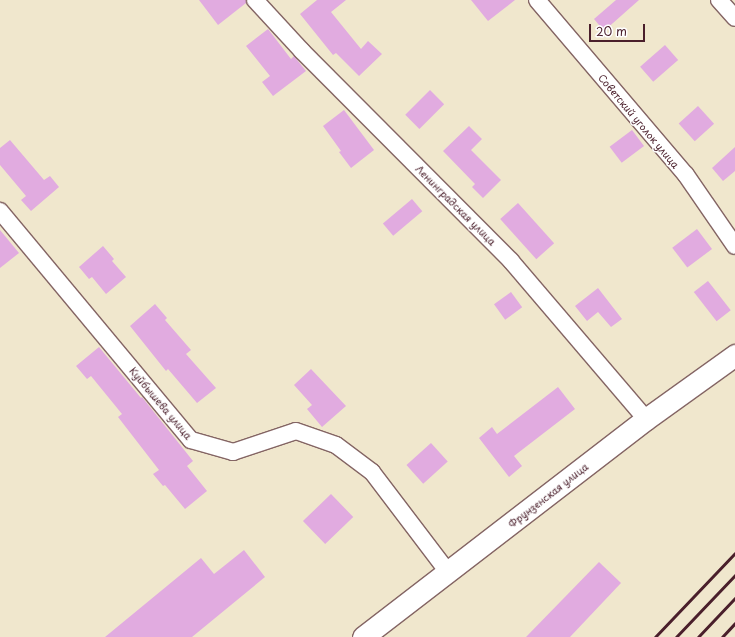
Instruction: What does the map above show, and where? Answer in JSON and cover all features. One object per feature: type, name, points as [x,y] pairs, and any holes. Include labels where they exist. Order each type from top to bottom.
[{"type":"street","name":"Ленинградская улица","points":[[254,0],[302,51],[512,261],[646,419]]},
{"type":"street","name":"Советский уголок улица","points":[[537,0],[686,175],[735,246]]},
{"type":"street","points":[[719,0],[735,18]]},
{"type":"street","name":"Куйбышева улица","points":[[0,211],[191,440],[233,452],[296,431],[336,445],[372,472],[448,572]]},
{"type":"street","name":"Фрунзенская улица","points":[[363,637],[646,419],[735,355]]},
{"type":"building","points":[[199,0],[246,0],[246,3],[218,25]]},
{"type":"building","points":[[317,0],[346,0],[331,12],[361,49],[368,41],[382,54],[359,76],[336,53],[333,55],[300,14]]},
{"type":"building","points":[[471,0],[515,0],[488,21]]},
{"type":"building","points":[[616,0],[639,0],[604,31],[594,19]]},
{"type":"building","points":[[268,29],[291,59],[294,56],[306,71],[273,96],[262,82],[270,76],[246,46]]},
{"type":"building","points":[[665,45],[678,60],[653,82],[640,67]]},
{"type":"building","points":[[430,90],[444,104],[419,129],[405,115]]},
{"type":"building","points":[[698,106],[714,124],[695,141],[679,123]]},
{"type":"building","points":[[344,110],[374,150],[351,168],[323,126]]},
{"type":"building","points":[[469,126],[482,139],[471,150],[501,180],[483,198],[472,187],[475,184],[443,151]]},
{"type":"building","points":[[632,130],[644,146],[622,163],[610,147]]},
{"type":"building","points":[[10,140],[44,180],[50,176],[59,187],[31,211],[21,200],[26,196],[0,165],[0,148]]},
{"type":"building","points":[[735,147],[735,171],[723,181],[712,168]]},
{"type":"building","points":[[412,199],[422,211],[393,236],[383,223]]},
{"type":"building","points":[[518,203],[554,243],[536,259],[500,219]]},
{"type":"building","points":[[697,229],[712,249],[687,268],[672,248]]},
{"type":"building","points":[[0,230],[19,253],[0,268]]},
{"type":"building","points":[[103,246],[114,259],[112,261],[126,277],[106,294],[92,277],[89,279],[79,267]]},
{"type":"building","points":[[708,281],[731,310],[717,321],[694,292]]},
{"type":"building","points":[[598,288],[622,319],[611,327],[598,312],[587,321],[575,306]]},
{"type":"building","points":[[511,292],[522,307],[505,320],[494,304]]},
{"type":"building","points":[[155,304],[167,318],[165,320],[191,350],[186,354],[216,388],[197,403],[168,369],[166,371],[130,326]]},
{"type":"building","points":[[99,347],[141,398],[142,397],[193,461],[187,466],[207,491],[185,509],[165,485],[163,486],[153,474],[159,470],[118,417],[122,414],[91,376],[87,379],[76,366]]},
{"type":"building","points":[[311,369],[346,406],[322,427],[307,409],[312,405],[294,385]]},
{"type":"building","points":[[558,387],[575,409],[514,456],[522,466],[509,477],[479,438],[492,427],[497,434]]},
{"type":"building","points":[[431,443],[448,462],[423,484],[406,465]]},
{"type":"building","points":[[331,494],[353,517],[325,544],[303,521]]},
{"type":"building","points":[[244,550],[265,577],[192,637],[105,637],[201,558],[214,574]]},
{"type":"building","points":[[599,562],[621,583],[570,637],[526,637]]},
{"type":"railway","points":[[655,637],[735,553]]},
{"type":"railway","points":[[676,637],[735,575]]},
{"type":"railway","points":[[698,637],[735,598]]},
{"type":"railway","points":[[722,637],[735,623]]}]
